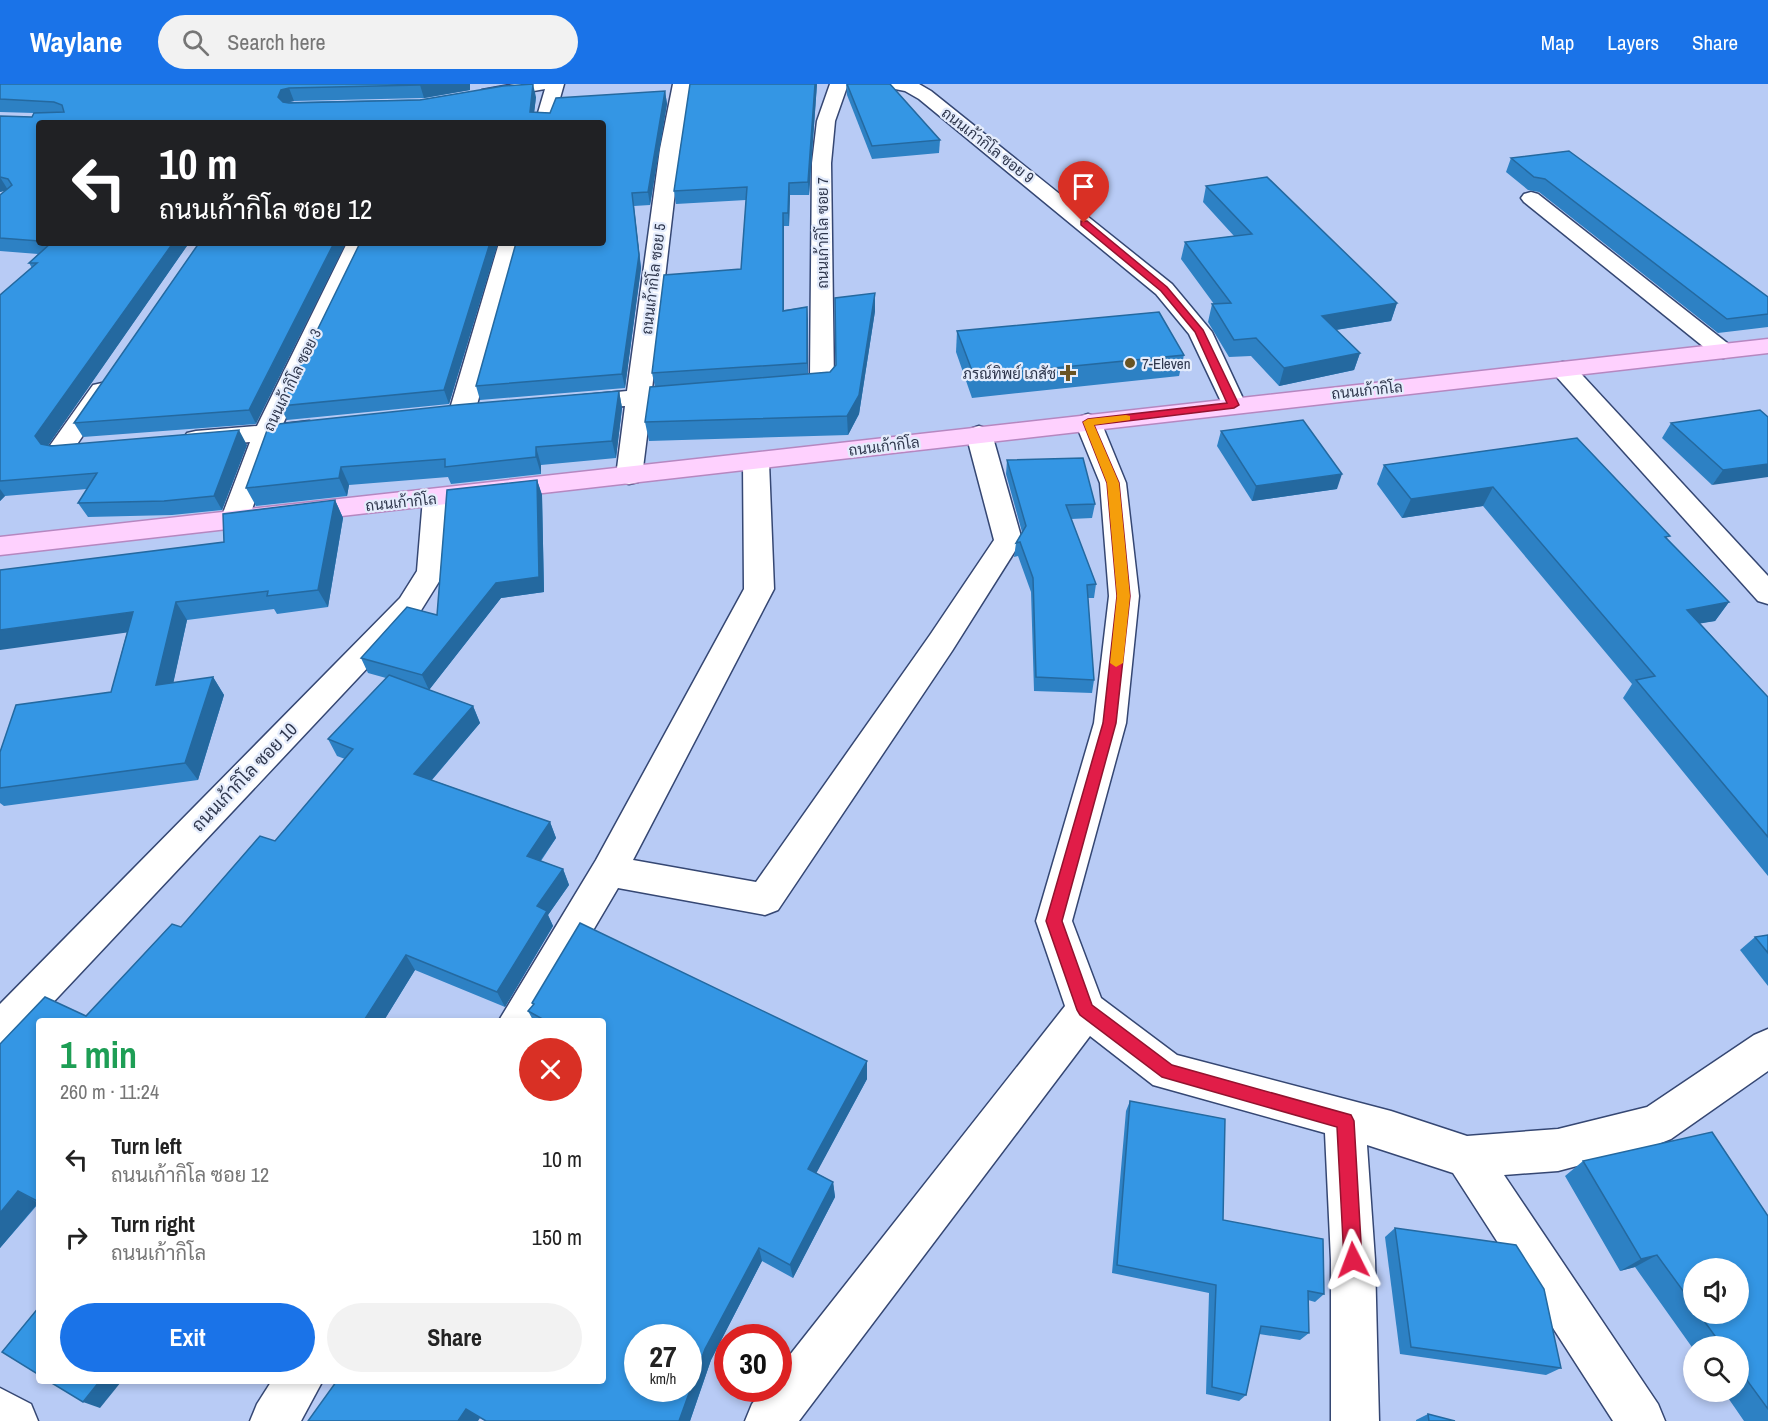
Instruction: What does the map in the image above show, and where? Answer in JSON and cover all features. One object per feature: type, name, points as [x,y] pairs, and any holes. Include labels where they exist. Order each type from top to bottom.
[{"type":"main road","name":"ถนนเก้ากิโล","points":[[0,546],[1768,346]]},
{"type":"street","points":[[468,97],[545,84]]},
{"type":"street","points":[[545,120],[555,84]]},
{"type":"street","name":"ถนนเก้ากิโล ซอย 5","points":[[629,476],[670,149],[682,84]]},
{"type":"street","name":"ถนนเก้ากิโล ซอย 7","points":[[765,388],[822,384],[822,180],[826,127],[833,96],[839,84]]},
{"type":"street","name":"ถนนเก้ากิโล ซอย 9","points":[[907,85],[925,95],[1164,289],[1200,332],[1234,405]]},
{"type":"street","points":[[1531,198],[1723,351]]},
{"type":"street","name":"ถนนเก้ากิโล ซอย 3","points":[[234,521],[266,433],[357,246]]},
{"type":"street","points":[[462,412],[509,246]]},
{"type":"street","points":[[1563,369],[1768,594]]},
{"type":"street","points":[[94,447],[60,450],[114,371]]},
{"type":"street","points":[[556,404],[719,391]]},
{"type":"street","points":[[1088,422],[1113,483],[1124,596],[1110,723],[1054,921],[1086,1010],[1167,1071],[1345,1121],[1391,1131],[1467,1157],[1558,1150],[1656,1125],[1768,1048]]},
{"type":"street","points":[[175,441],[335,426]]},
{"type":"street","points":[[609,871],[765,899],[1008,540],[979,434]]},
{"type":"street","points":[[519,1018],[609,871],[759,589],[756,462]]},
{"type":"street","name":"ถนนเก้ากิโล ซอย 10","points":[[0,1031],[410,605],[430,572],[437,498]]},
{"type":"street","points":[[769,1421],[1086,1010]]},
{"type":"street","points":[[1345,1121],[1353,1260],[1355,1421]]},
{"type":"street","points":[[1467,1157],[1641,1421]]},
{"type":"street","points":[[274,1421],[297,1384]]},
{"type":"street","points":[[0,1412],[14,1421]]},
{"type":"building","points":[[0,84],[427,84],[281,90],[278,97],[283,102],[289,103],[420,100],[503,86],[533,84],[530,112],[550,113],[556,98],[665,91],[648,192],[632,193],[639,255],[622,374],[476,386],[515,246],[606,246],[606,120],[36,120],[36,241],[0,238],[0,195],[12,185],[8,179],[0,177],[0,116],[32,117],[34,113],[64,112],[62,105],[54,102],[0,99]]},
{"type":"building","points":[[690,84],[815,84],[808,182],[789,183],[788,213],[783,213],[783,311],[807,307],[807,363],[652,373],[664,275],[741,269],[747,187],[674,191]]},
{"type":"building","points":[[847,84],[890,84],[940,140],[872,146]]},
{"type":"building","points":[[1569,151],[1768,297],[1768,314],[1727,319],[1545,179],[1534,177],[1511,158]]},
{"type":"building","points":[[1267,177],[1397,303],[1322,316],[1360,353],[1284,368],[1256,338],[1234,340],[1212,304],[1231,303],[1185,242],[1252,234],[1206,186]]},
{"type":"building","points":[[48,246],[171,246],[35,436],[41,444],[51,446],[239,430],[214,496],[164,501],[78,503],[97,473],[0,481],[0,295],[37,263],[29,263]]},
{"type":"building","points":[[197,246],[332,246],[249,410],[74,423]]},
{"type":"building","points":[[359,246],[489,246],[444,390],[280,406]]},
{"type":"building","points":[[875,293],[859,395],[847,416],[645,422],[650,387],[830,372],[836,365],[835,298]]},
{"type":"building","points":[[1159,312],[1184,355],[974,376],[957,331]]},
{"type":"building","points":[[619,391],[612,441],[536,447],[536,457],[445,467],[445,459],[341,467],[339,478],[246,488],[269,425],[456,405]]},
{"type":"building","points":[[1760,410],[1768,417],[1768,464],[1723,470],[1671,423]]},
{"type":"building","points":[[1303,420],[1342,474],[1256,486],[1221,431]]},
{"type":"building","points":[[1577,438],[1670,536],[1665,537],[1729,602],[1687,610],[1768,697],[1768,837],[1636,680],[1655,676],[1493,487],[1411,499],[1384,465]]},
{"type":"building","points":[[1083,458],[1095,504],[1066,505],[1096,584],[1087,585],[1094,680],[1036,677],[1033,578],[1020,542],[1016,543],[1026,526],[1007,460]]},
{"type":"building","points":[[537,480],[539,577],[496,583],[422,675],[361,658],[407,607],[437,615],[447,490]]},
{"type":"building","points":[[335,500],[318,590],[267,596],[268,591],[176,602],[156,685],[213,677],[185,763],[0,788],[0,752],[16,705],[111,692],[133,612],[0,630],[0,570],[224,542],[223,514]]},
{"type":"building","points":[[389,675],[473,706],[414,774],[550,822],[527,856],[563,869],[537,906],[547,911],[497,992],[406,955],[366,1018],[36,1018],[36,1200],[18,1191],[0,1213],[0,1044],[45,997],[86,1016],[172,924],[181,927],[260,836],[275,841],[353,749],[328,739]]},
{"type":"building","points":[[580,923],[867,1061],[808,1169],[833,1182],[790,1265],[759,1248],[718,1324],[714,1324],[714,1332],[702,1357],[702,1324],[624,1324],[624,1402],[686,1402],[679,1421],[486,1421],[466,1409],[458,1421],[308,1421],[335,1384],[606,1384],[606,1018],[541,1018],[528,1011]]},
{"type":"building","points":[[1768,935],[1768,953],[1755,937]]},
{"type":"building","points":[[1130,1101],[1225,1119],[1223,1220],[1323,1239],[1324,1294],[1308,1291],[1309,1333],[1261,1326],[1246,1395],[1212,1387],[1216,1285],[1117,1265]]},
{"type":"building","points":[[1712,1132],[1768,1216],[1768,1409],[1749,1383],[1749,1336],[1715,1336],[1706,1324],[1749,1324],[1749,1258],[1683,1258],[1683,1291],[1657,1255],[1641,1259],[1583,1161]]},
{"type":"building","points":[[1395,1228],[1516,1245],[1544,1289],[1561,1368],[1411,1347]]},
{"type":"building","points":[[36,1311],[36,1373],[2,1352]]},
{"type":"building","points":[[53,1384],[97,1384],[83,1402]]},
{"type":"building","points":[[1428,1414],[1455,1421],[1429,1421]]},
{"type":"slow traffic","points":[[1116,663],[1124,596],[1113,483],[1088,422],[1126,418]]},
{"type":"place","name":"7-Eleven","points":[[1130,363]]},
{"type":"place","name":"ภรณ์ทิพย์ เภสัช","points":[[1068,373]]},
{"type":"route","points":[[1084,223],[1164,289],[1200,332],[1234,405],[1088,422],[1113,483],[1124,596],[1110,723],[1054,921],[1086,1010],[1167,1071],[1345,1121],[1353,1260]]}]
